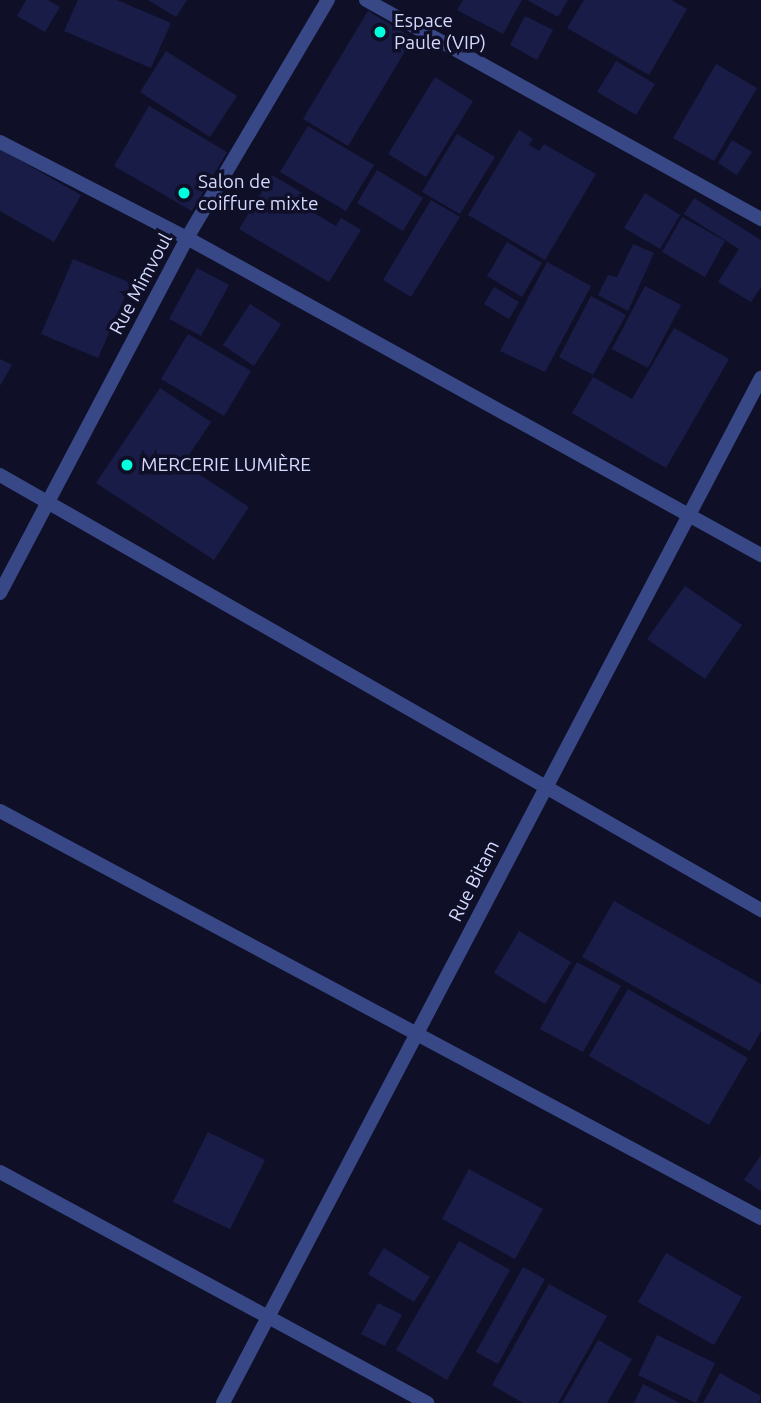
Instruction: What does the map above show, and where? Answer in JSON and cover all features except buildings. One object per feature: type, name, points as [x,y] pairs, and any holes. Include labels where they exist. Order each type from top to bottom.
[{"type":"street","name":"Rue Mimvoul","points":[[0,593],[187,238],[327,0]]},
{"type":"street","points":[[366,0],[761,219]]},
{"type":"street","points":[[0,142],[187,238],[761,555]]},
{"type":"street","name":"Rue Bitam","points":[[223,1403],[687,513],[761,378]]},
{"type":"street","points":[[0,475],[546,783],[761,910]]},
{"type":"street","points":[[0,811],[416,1036],[761,1218]]},
{"type":"street","points":[[0,1172],[270,1314],[428,1403]]},
{"type":"place","name":"Espace Paule (VIP)","points":[[380,32]]},
{"type":"place","name":"Salon de coiffure mixte","points":[[184,193]]},
{"type":"place","name":"MERCERIE LUMIÈRE","points":[[127,465]]}]
